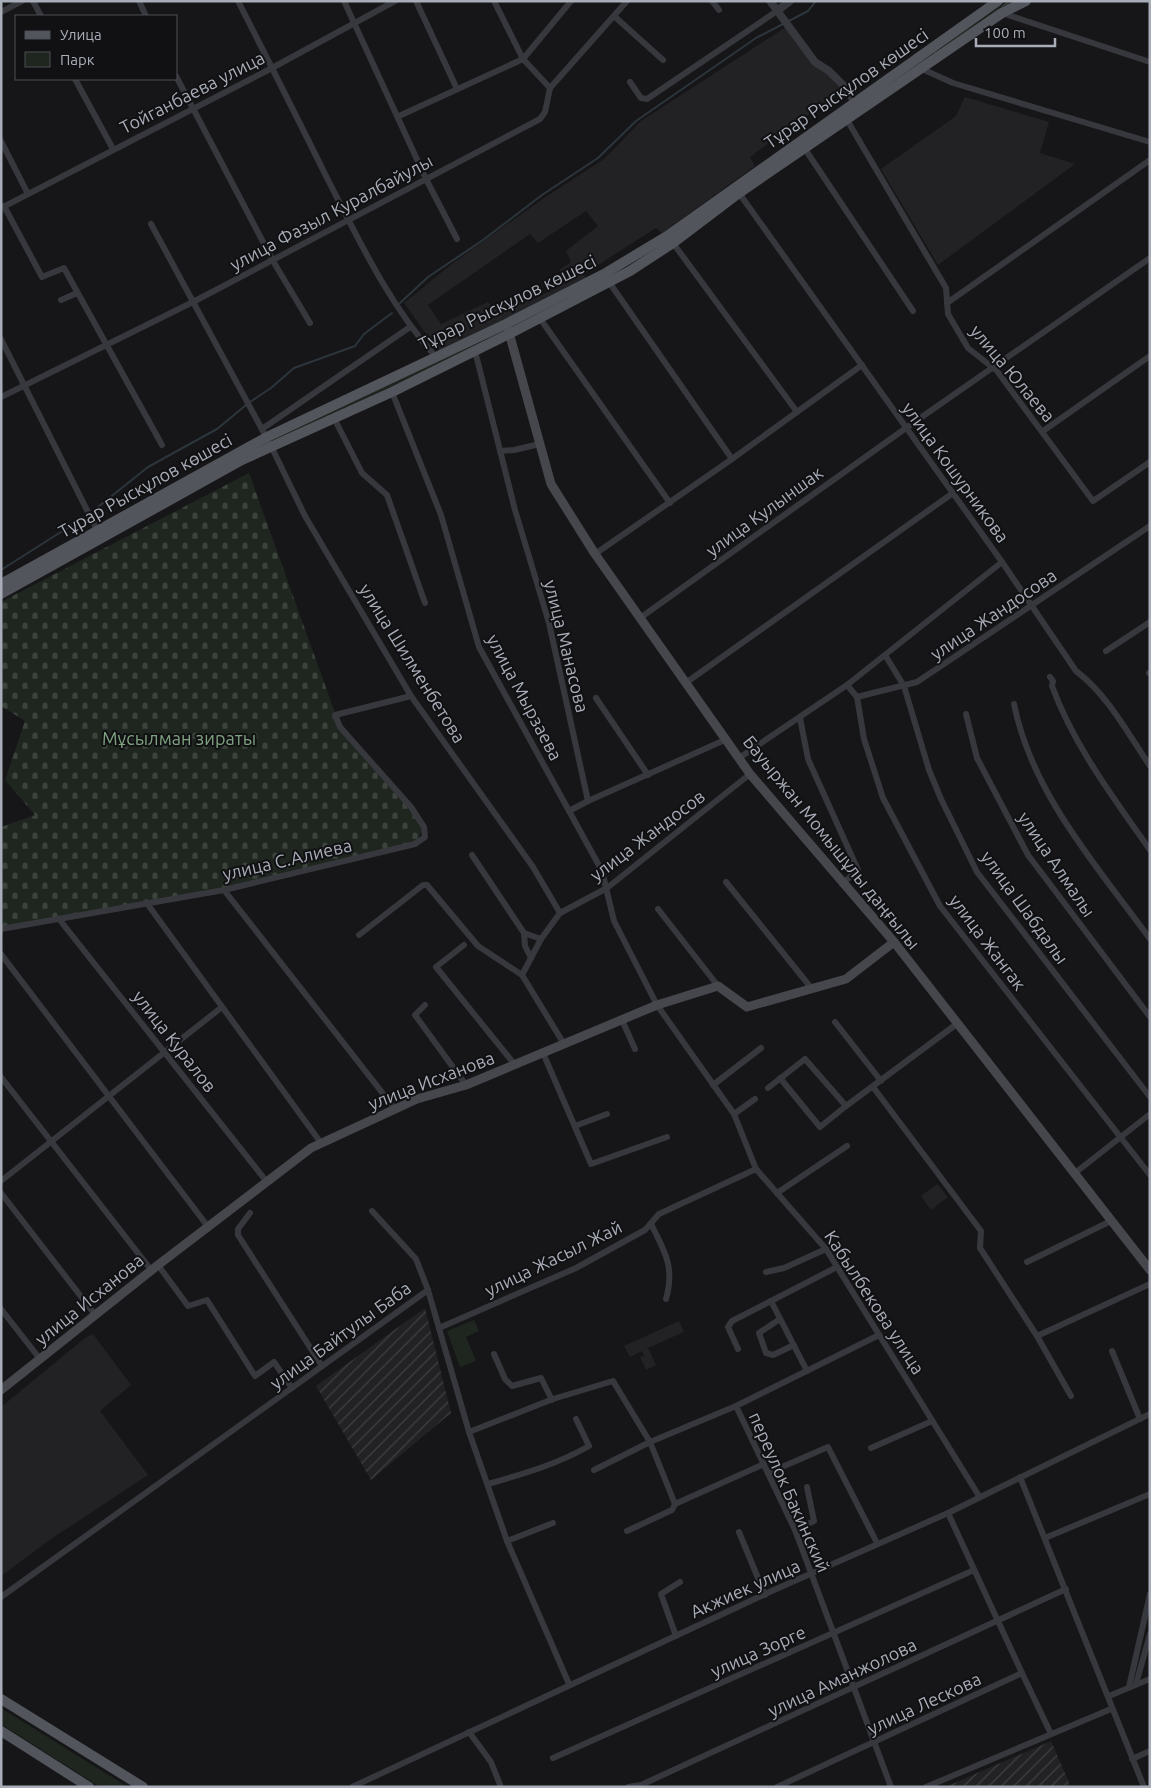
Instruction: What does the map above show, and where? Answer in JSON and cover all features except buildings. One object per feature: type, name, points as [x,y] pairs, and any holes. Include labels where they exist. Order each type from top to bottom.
[{"type":"main road","name":"Тұрар Рыскұлов көшесі","points":[[1,584],[267,438],[435,356],[506,324],[623,262],[667,236],[998,1]]},
{"type":"main road","name":"Тұрар Рыскұлов көшесі","points":[[267,438],[334,418],[392,392],[630,271],[673,243],[739,193],[1002,13],[1026,1]]},
{"type":"main road","points":[[623,262],[630,271]]},
{"type":"main road","name":"Бауыржан Момышұлы даңғылы","points":[[506,324],[551,484],[595,554],[750,774],[842,884],[894,942],[1150,1270]]},
{"type":"main road","points":[[1,594],[267,438]]},
{"type":"main road","points":[[718,986],[747,1007],[846,979],[894,942]]},
{"type":"main road","name":"улица Исханова","points":[[1,1390],[311,1148],[417,1099],[466,1085],[657,1006],[718,986]]},
{"type":"main road","points":[[1,1699],[143,1787]]},
{"type":"main road","points":[[1,1731],[89,1787]]},
{"type":"street","points":[[1,12],[22,1]]},
{"type":"street","points":[[33,1],[40,15]]},
{"type":"street","points":[[139,1],[146,15]]},
{"type":"street","points":[[238,1],[349,221],[393,303],[410,327],[435,356]]},
{"type":"street","points":[[344,1],[399,116],[426,179],[457,238]]},
{"type":"street","name":"Тойганбаева улица","points":[[3,207],[272,68],[395,1]]},
{"type":"street","points":[[416,1],[457,89]]},
{"type":"street","points":[[494,1],[523,59],[550,88]]},
{"type":"street","points":[[399,116],[523,59],[571,1]]},
{"type":"street","name":"улица Фазыл Куралбайулы","points":[[1,397],[273,261],[540,120],[545,112],[550,88],[627,1]]},
{"type":"street","points":[[712,1],[719,10]]},
{"type":"street","points":[[770,1],[816,62],[829,71],[845,88],[861,111]]},
{"type":"street","points":[[630,82],[641,98],[647,100],[790,1]]},
{"type":"street","points":[[1002,13],[1150,62]]},
{"type":"street","points":[[614,16],[662,60]]},
{"type":"street","points":[[922,69],[953,83],[1150,142]]},
{"type":"street","points":[[76,80],[113,149]]},
{"type":"street","points":[[178,80],[273,261],[310,323]]},
{"type":"street","name":"улица Юлаева","points":[[848,120],[946,288],[948,314],[968,348],[997,372],[1043,431],[1093,501],[1150,462]]},
{"type":"street","points":[[1,141],[28,194]]},
{"type":"street","points":[[805,149],[913,311]]},
{"type":"street","points":[[947,303],[1150,160]]},
{"type":"street","name":"улица Кошурникова","points":[[739,193],[1002,562],[1076,671],[1090,681],[1109,705],[1150,766]]},
{"type":"street","points":[[3,207],[42,277],[64,268],[162,445]]},
{"type":"street","name":"улица Шилменбетова","points":[[151,224],[267,438],[305,516],[411,696],[533,866],[560,913]]},
{"type":"street","points":[[673,243],[798,412]]},
{"type":"street","points":[[992,368],[1150,258]]},
{"type":"street","points":[[609,282],[732,460]]},
{"type":"street","points":[[61,300],[77,292]]},
{"type":"street","points":[[539,317],[670,503]]},
{"type":"street","points":[[267,438],[410,327]]},
{"type":"street","points":[[1,339],[97,530]]},
{"type":"street","name":"улица Манасова","points":[[475,351],[500,451],[549,623],[588,802]]},
{"type":"street","points":[[1043,431],[1150,356]]},
{"type":"street","points":[[595,554],[732,460],[862,365]]},
{"type":"street","name":"улица Кулыншак","points":[[640,618],[992,368]]},
{"type":"street","name":"улица Мырзаева","points":[[392,392],[441,515],[479,647],[602,871],[614,921],[657,1006]]},
{"type":"street","points":[[334,418],[362,473],[387,495],[425,603]]},
{"type":"street","points":[[500,451],[540,444]]},
{"type":"street","points":[[687,682],[953,493]]},
{"type":"street","name":"улица Жандосова","points":[[857,697],[917,682],[1150,526]]},
{"type":"street","name":"улица Жандосова","points":[[739,758],[847,685],[1002,562]]},
{"type":"street","points":[[1106,651],[1150,622]]},
{"type":"street","name":"улица Шабдалы","points":[[885,655],[904,686],[928,770],[947,814],[977,872],[1150,1096]]},
{"type":"street","points":[[1050,677],[1053,681],[1052,686],[1066,723],[1108,791],[1150,850]]},
{"type":"street","points":[[847,685],[857,697]]},
{"type":"street","name":"улица С.Алиева","points":[[1,929],[146,902],[224,890],[415,844],[425,837],[424,826],[411,807],[340,727],[335,715],[411,696]]},
{"type":"street","name":"улица Жангак","points":[[857,697],[864,739],[883,798],[940,906],[1150,1175]]},
{"type":"street","points":[[596,698],[648,775]]},
{"type":"street","points":[[1014,704],[1018,725],[1032,762],[1055,806],[1150,939]]},
{"type":"street","name":"улица Алмалы","points":[[966,714],[977,758],[1028,855],[1150,1017]]},
{"type":"street","points":[[800,718],[808,759],[858,870],[842,884]]},
{"type":"street","points":[[570,811],[727,739]]},
{"type":"street","name":"улица Жандосов","points":[[522,975],[541,939],[560,913],[606,888],[750,774]]},
{"type":"street","points":[[472,855],[524,933],[525,946],[531,958]]},
{"type":"street","points":[[726,882],[812,989]]},
{"type":"street","points":[[360,935],[423,885],[427,885],[478,946],[522,975],[564,1044]]},
{"type":"street","points":[[224,890],[395,1109]]},
{"type":"street","points":[[146,902],[322,1143]]},
{"type":"street","points":[[658,909],[718,986]]},
{"type":"street","name":"улица Куралов","points":[[59,919],[267,1182]]},
{"type":"street","points":[[524,933],[541,939]]},
{"type":"street","points":[[464,945],[436,967],[515,1065]]},
{"type":"street","points":[[1,954],[209,1228]]},
{"type":"street","points":[[425,1005],[415,1015],[466,1085]]},
{"type":"street","name":"Кабылбекова улица","points":[[657,1006],[734,1114],[756,1169],[826,1249],[979,1496]]},
{"type":"street","points":[[1,1181],[53,1143],[222,1007]]},
{"type":"street","points":[[622,1020],[636,1049]]},
{"type":"street","points":[[835,1022],[881,1081]]},
{"type":"street","points":[[780,1078],[820,1127],[958,1023]]},
{"type":"street","points":[[713,1085],[761,1048]]},
{"type":"street","points":[[544,1053],[591,1164],[667,1137]]},
{"type":"street","points":[[768,1088],[805,1059],[846,1106]]},
{"type":"street","points":[[1,1077],[155,1268],[188,1306],[206,1300],[255,1376],[274,1362],[292,1388]]},
{"type":"street","points":[[873,1087],[981,1231],[980,1248],[1037,1336],[1072,1396]]},
{"type":"street","points":[[734,1114],[755,1099]]},
{"type":"street","points":[[574,1126],[607,1114]]},
{"type":"street","points":[[1075,1173],[1150,1114]]},
{"type":"street","points":[[777,1193],[847,1146]]},
{"type":"street","name":"улица Жасыл Жай","points":[[439,1328],[576,1268],[645,1230],[659,1214],[756,1169]]},
{"type":"street","points":[[1,1193],[96,1316]]},
{"type":"street","points":[[372,1211],[416,1259],[428,1290]]},
{"type":"street","points":[[250,1213],[238,1229],[238,1235],[322,1366]]},
{"type":"street","points":[[1027,1262],[1111,1221]]},
{"type":"street","points":[[651,1224],[670,1262],[670,1287],[666,1299]]},
{"type":"street","points":[[766,1272],[784,1268],[826,1249]]},
{"type":"street","points":[[738,1349],[728,1327],[732,1321],[837,1267]]},
{"type":"street","points":[[1037,1336],[1150,1284]]},
{"type":"street","name":"улица Байтулы Баба","points":[[1,1597],[428,1290],[469,1432],[507,1541],[569,1684]]},
{"type":"street","points":[[771,1301],[807,1370]]},
{"type":"street","points":[[1,1309],[40,1359]]},
{"type":"street","points":[[780,1318],[759,1333],[766,1353],[772,1355],[794,1345]]},
{"type":"street","points":[[594,1470],[650,1442],[736,1406],[879,1335]]},
{"type":"street","points":[[1112,1351],[1140,1419]]},
{"type":"street","points":[[494,1354],[505,1379],[512,1386],[541,1378],[552,1400]]},
{"type":"street","points":[[469,1432],[552,1400],[613,1381],[650,1442],[675,1504]]},
{"type":"street","name":"переулок Бакинский","points":[[736,1406],[795,1530],[891,1787]]},
{"type":"street","name":"Акжиек улица","points":[[352,1787],[569,1684],[877,1543],[948,1513],[979,1496],[1150,1414]]},
{"type":"street","points":[[488,1484],[522,1474],[573,1455],[589,1446],[576,1419]]},
{"type":"street","points":[[871,1448],[932,1421]]},
{"type":"street","points":[[768,1473],[828,1447],[877,1543]]},
{"type":"street","points":[[627,1531],[672,1510],[675,1504],[764,1464]]},
{"type":"street","points":[[1020,1477],[1109,1696],[1111,1709],[1144,1787]]},
{"type":"street","points":[[795,1530],[814,1521],[806,1488]]},
{"type":"street","points":[[1045,1538],[1150,1494]]},
{"type":"street","points":[[948,1513],[1022,1674],[1052,1734]]},
{"type":"street","points":[[507,1541],[553,1523]]},
{"type":"street","points":[[739,1532],[765,1595]]},
{"type":"street","name":"улица Зорге","points":[[553,1758],[974,1570]]},
{"type":"street","points":[[676,1636],[661,1594],[680,1582]]},
{"type":"street","name":"улица Аманжолова","points":[[628,1787],[641,1785],[1066,1589]]},
{"type":"street","points":[[1132,1685],[1150,1594]]},
{"type":"street","points":[[1132,1685],[1150,1634]]},
{"type":"street","name":"улица Лескова","points":[[777,1787],[1022,1674]]},
{"type":"street","points":[[1109,1696],[1150,1679]]},
{"type":"street","points":[[926,1787],[1111,1709]]},
{"type":"street","points":[[469,1732],[491,1762],[501,1787]]},
{"type":"street","points":[[1132,1759],[1150,1751]]},
{"type":"shaded area","points":[[786,27],[816,65],[834,75],[844,89],[750,157],[755,166],[662,233],[656,228],[584,274],[586,279],[440,353],[404,303],[453,263],[544,198],[604,159],[641,121]],"holes":[[[586,211],[598,226],[566,251],[571,262],[559,270],[565,283],[530,301],[518,293],[494,307],[488,302],[441,324],[428,305],[530,234],[538,243]]]},
{"type":"shaded area","points":[[965,97],[1049,122],[1040,153],[1075,164],[938,265],[881,169],[956,116]]},
{"type":"shaded area","points":[[937,1184],[948,1197],[931,1210],[921,1196]]},
{"type":"shaded area","points":[[425,1308],[451,1413],[371,1480],[316,1386]]},
{"type":"shaded area","points":[[679,1321],[684,1332],[648,1348],[656,1365],[646,1370],[640,1357],[644,1356],[642,1351],[630,1357],[624,1346]]},
{"type":"shaded area","points":[[93,1334],[131,1385],[100,1411],[148,1475],[51,1539],[1,1576],[1,1407],[85,1338]]},
{"type":"shaded area","points":[[1051,1741],[1071,1787],[945,1787]]},
{"type":"green space","points":[[1008,1],[1016,1],[863,104],[861,101]]},
{"type":"green space","points":[[501,328],[503,333],[275,442],[273,439]]},
{"type":"green space","name":"Мұсылман зираты","points":[[249,473],[340,727],[424,827],[415,844],[224,890],[1,929],[1,827],[35,815],[5,780],[25,721],[1,706],[1,602]]},
{"type":"green space","points":[[474,1320],[479,1331],[466,1337],[476,1361],[460,1367],[447,1331]]},
{"type":"green space","points":[[1,1708],[128,1787],[100,1787],[1,1724]]},
{"type":"waterway","points":[[787,22],[808,11],[816,1]]},
{"type":"waterway","points":[[400,303],[428,277],[483,240],[542,195],[598,158],[636,121],[756,38],[783,24]]},
{"type":"waterway","points":[[250,402],[271,388],[294,368],[355,346],[364,334],[392,313]]},
{"type":"waterway","points":[[93,511],[148,467],[217,429],[246,405]]},
{"type":"waterway","points":[[1,570],[86,516]]}]
